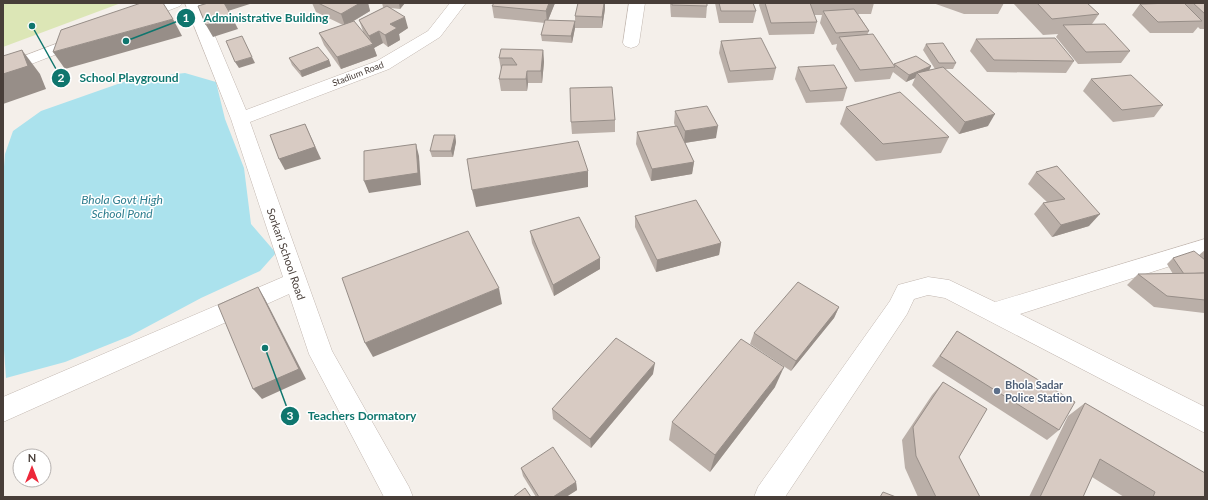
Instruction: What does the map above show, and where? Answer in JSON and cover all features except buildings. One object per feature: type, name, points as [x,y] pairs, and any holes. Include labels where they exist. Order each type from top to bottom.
[{"type":"street","points":[[124,22],[175,3]]},
{"type":"street","name":"Sorkari School Road","points":[[193,3],[240,119],[321,354],[399,497]]},
{"type":"street","name":"Stadium Road","points":[[240,119],[383,65],[434,34],[458,3]]},
{"type":"street","points":[[631,43],[637,3]]},
{"type":"street","points":[[3,70],[96,34]]},
{"type":"street","points":[[994,312],[1205,247]]},
{"type":"street","points":[[3,410],[296,281]]},
{"type":"street","points":[[768,497],[899,307],[906,292],[928,286],[949,289],[1205,421]]},
{"type":"green space","points":[[3,3],[121,3],[3,47]]},
{"type":"water","name":"Bhola Govt High School Pond","points":[[185,73],[216,82],[225,119],[244,168],[251,224],[276,253],[260,271],[201,298],[130,336],[65,362],[6,378],[3,336],[3,179],[5,154],[13,131],[41,111],[132,79]]},
{"type":"place","name":"School Playground","points":[[32,26]]},
{"type":"place","name":"Administrative Building","points":[[126,41]]},
{"type":"place","name":"Teachers Dormatory","points":[[265,348]]},
{"type":"place","name":"Bhola Sadar Police Station","points":[[997,391]]}]
